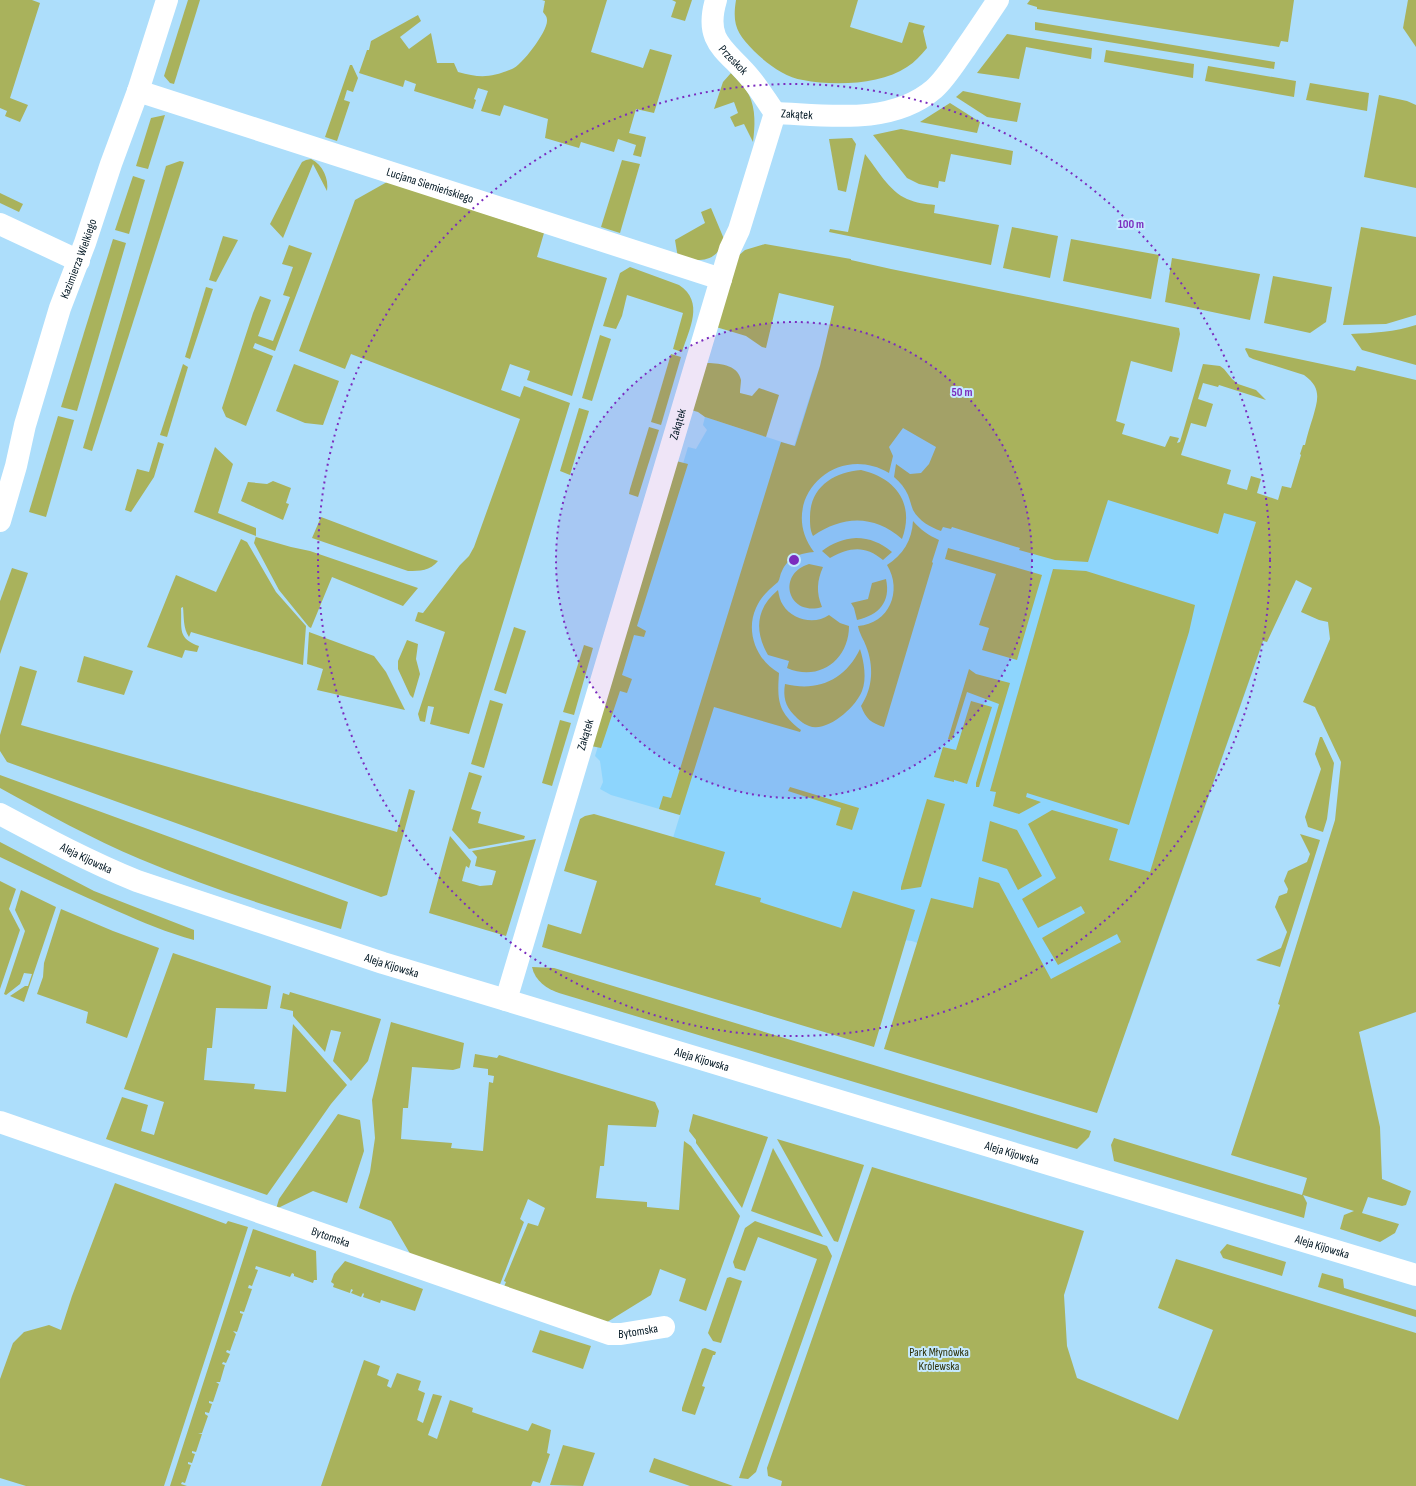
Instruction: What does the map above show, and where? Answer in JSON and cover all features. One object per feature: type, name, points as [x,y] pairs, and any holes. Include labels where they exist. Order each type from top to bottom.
[{"type":"street","name":"Kazimierza Wielkiego","points":[[0,521],[16,466],[25,425],[60,308],[79,261],[111,164],[138,91],[167,0]]},
{"type":"street","name":"Przeskok","points":[[716,0],[712,27],[717,41],[751,79],[775,113]]},
{"type":"street","name":"Zakątek","points":[[506,1000],[730,249],[739,230],[775,113],[860,115],[891,110],[914,102],[934,89],[946,75],[998,0]]},
{"type":"street","name":"Lucjana Siemieńskiego","points":[[138,91],[721,280]]},
{"type":"street","points":[[0,224],[79,261]]},
{"type":"street","name":"Aleja Kijowska","points":[[0,814],[70,852],[111,871],[383,963],[1416,1275]]},
{"type":"street","name":"Bytomska","points":[[0,1122],[610,1334],[621,1334],[664,1327]]},
{"type":"shaded area","points":[[815,380],[1308,514],[1129,1023],[912,941],[896,939],[891,950],[660,880],[680,815],[611,795],[600,789],[603,782],[600,761],[595,756],[688,447],[696,449],[707,430],[703,425],[705,417],[794,446]]},
{"type":"green space","points":[[0,0],[32,0],[40,3],[10,98],[28,105],[20,122],[5,116],[7,111],[0,108]]},
{"type":"green space","points":[[188,0],[200,0],[174,84],[170,83],[164,76]]},
{"type":"green space","points":[[542,0],[607,0],[591,52],[643,68],[650,49],[672,55],[654,113],[636,109],[629,133],[646,137],[641,157],[633,155],[636,145],[618,139],[614,152],[581,142],[579,148],[545,138],[548,119],[504,105],[500,116],[481,111],[488,91],[478,88],[474,99],[476,100],[473,109],[414,91],[416,84],[405,80],[403,87],[359,73],[367,50],[369,50],[371,41],[418,15],[421,21],[400,37],[409,49],[431,33],[437,63],[454,63],[458,72],[479,76],[498,74],[512,69],[528,55],[543,32],[547,20],[543,12],[545,1]]},
{"type":"green space","points":[[672,0],[692,0],[685,21],[671,17],[676,2]]},
{"type":"green space","points":[[736,0],[858,0],[850,27],[902,43],[909,22],[925,26],[923,31],[927,48],[907,67],[896,73],[871,81],[828,83],[803,80],[783,73],[770,65],[748,45],[740,34],[735,23]]},
{"type":"green space","points":[[1030,0],[1294,0],[1288,42],[1281,41],[1279,47],[1037,9],[1037,7],[1027,4]]},
{"type":"green space","points":[[1408,0],[1416,0],[1416,47],[1403,28]]},
{"type":"green space","points":[[1035,22],[1275,62],[1274,69],[1035,30]]},
{"type":"green space","points":[[1007,34],[1092,48],[1091,59],[1026,47],[1019,79],[977,73]]},
{"type":"green space","points":[[1106,50],[1194,64],[1193,78],[1104,62]]},
{"type":"green space","points":[[350,65],[352,65],[358,78],[353,92],[347,90],[344,100],[350,102],[337,141],[325,137]]},
{"type":"green space","points":[[1208,66],[1296,81],[1294,97],[1205,81]]},
{"type":"green space","points":[[731,73],[749,95],[753,106],[753,142],[744,124],[735,127],[730,117],[738,113],[734,102],[714,109],[723,82]]},
{"type":"green space","points":[[1310,83],[1369,93],[1367,111],[1306,100]]},
{"type":"green space","points":[[963,91],[1021,103],[1017,122],[987,117],[956,97]]},
{"type":"green space","points":[[1379,95],[1407,101],[1416,105],[1416,188],[1364,177]]},
{"type":"green space","points":[[950,103],[980,122],[977,133],[920,122]]},
{"type":"green space","points":[[165,115],[148,169],[136,166],[151,118]]},
{"type":"green space","points":[[901,129],[1013,151],[1011,165],[951,154],[945,182],[939,181],[938,188],[919,184],[907,178],[873,135]]},
{"type":"green space","points":[[852,138],[856,144],[846,192],[838,190],[829,139]]},
{"type":"green space","points":[[865,154],[889,185],[907,199],[935,205],[934,213],[999,225],[991,265],[829,232],[830,229],[848,232]]},
{"type":"green space","points":[[311,159],[319,165],[326,177],[327,191],[313,164],[283,238],[270,224],[302,162]]},
{"type":"green space","points":[[622,160],[640,164],[620,233],[601,227]]},
{"type":"green space","points":[[180,161],[184,162],[92,451],[83,448],[166,166]]},
{"type":"green space","points":[[133,176],[145,180],[129,234],[115,230]]},
{"type":"green space","points":[[387,182],[544,233],[537,257],[607,278],[572,396],[527,380],[530,371],[510,364],[501,390],[520,397],[524,386],[570,403],[469,734],[430,724],[434,707],[428,706],[425,722],[420,721],[418,714],[445,632],[415,621],[418,612],[423,613],[460,565],[469,556],[474,547],[520,419],[351,354],[345,369],[299,351],[355,200]]},
{"type":"green space","points":[[0,193],[23,204],[19,212],[0,203]]},
{"type":"green space","points":[[711,208],[724,239],[719,250],[711,257],[706,259],[694,260],[678,258],[675,240],[705,223],[701,212]]},
{"type":"green space","points":[[1012,227],[1058,236],[1050,278],[1003,268]]},
{"type":"green space","points":[[1361,227],[1416,237],[1416,315],[1386,324],[1343,325]]},
{"type":"green space","points":[[223,236],[238,240],[216,282],[209,280]]},
{"type":"green space","points":[[113,239],[126,243],[77,411],[61,407]]},
{"type":"green space","points":[[1071,239],[1159,255],[1151,299],[1063,281]]},
{"type":"green space","points":[[765,244],[851,259],[891,269],[1179,328],[1180,334],[1172,372],[1131,361],[1116,421],[1125,424],[1122,434],[1165,447],[1170,436],[1179,438],[1177,443],[1180,442],[1203,364],[1220,366],[1238,384],[1256,390],[1266,400],[1219,385],[1218,387],[1203,383],[1198,399],[1213,404],[1206,427],[1191,423],[1181,455],[1231,470],[1227,484],[1247,490],[1251,476],[1261,479],[1257,493],[1278,500],[1282,486],[1291,488],[1301,455],[1300,454],[1303,445],[1305,445],[1313,417],[1317,399],[1316,389],[1310,380],[1304,375],[1249,357],[1245,349],[1246,348],[1355,371],[1357,366],[1416,380],[1416,1012],[1359,1032],[1380,1127],[1382,1179],[1411,1191],[1406,1205],[1402,1206],[1368,1197],[1362,1213],[1399,1224],[1395,1233],[1380,1242],[1340,1229],[1344,1215],[1354,1211],[1303,1195],[1307,1203],[1304,1218],[1114,1161],[1111,1145],[1114,1138],[1302,1195],[1307,1178],[1231,1155],[1280,1005],[1278,1004],[1335,820],[1341,762],[1315,707],[1303,702],[1330,639],[1328,622],[1319,620],[1301,612],[1312,588],[1296,580],[1267,642],[1263,641],[1097,1113],[884,1049],[931,898],[973,908],[979,877],[999,883],[1051,979],[1121,942],[1117,934],[1058,965],[1042,938],[1085,913],[1081,906],[1038,928],[1022,899],[1056,878],[1028,824],[1052,810],[1118,829],[1109,860],[1150,872],[1256,522],[1224,513],[1218,534],[1108,500],[1088,562],[1055,560],[1019,550],[1020,548],[952,527],[951,529],[943,527],[941,531],[918,517],[913,510],[905,490],[894,477],[896,464],[910,474],[921,473],[929,464],[936,447],[903,428],[889,447],[893,456],[889,473],[868,465],[849,465],[831,471],[817,482],[807,497],[802,514],[804,533],[814,552],[804,553],[791,559],[781,572],[778,582],[768,591],[756,608],[752,627],[755,645],[759,653],[771,668],[779,673],[778,691],[783,711],[793,724],[801,730],[800,732],[714,707],[680,815],[659,809],[663,796],[671,798],[781,442],[795,446],[820,366],[834,306],[779,293],[766,348],[762,347],[746,336],[716,327],[738,256],[745,250]]},
{"type":"green space","points":[[289,245],[312,253],[275,351],[255,343],[253,348],[273,356],[246,426],[226,417],[222,408],[260,296],[271,300],[258,336],[273,341],[290,297],[283,295],[293,267],[282,264]]},
{"type":"green space","points":[[1172,258],[1260,274],[1250,320],[1165,302]]},
{"type":"green space","points":[[630,267],[679,285],[687,292],[691,299],[693,316],[682,352],[673,349],[683,313],[627,295],[622,316],[616,329],[603,326],[620,273]]},
{"type":"green space","points":[[1273,276],[1332,287],[1326,322],[1310,333],[1264,323]]},
{"type":"green space","points":[[206,287],[213,289],[190,359],[185,357]]},
{"type":"green space","points":[[1416,325],[1416,365],[1362,350],[1351,334],[1392,331]]},
{"type":"green space","points":[[600,335],[611,339],[592,401],[582,398]]},
{"type":"green space","points":[[671,354],[681,357],[661,425],[651,422]]},
{"type":"green space","points":[[705,363],[715,363],[736,371],[741,380],[740,393],[752,396],[759,388],[779,395],[766,437],[705,417],[698,412],[691,410]]},
{"type":"green space","points":[[183,364],[188,367],[167,437],[160,435]]},
{"type":"green space","points":[[294,364],[339,381],[323,425],[305,423],[276,411]]},
{"type":"green space","points":[[579,408],[589,411],[570,475],[560,471]]},
{"type":"green space","points":[[58,416],[74,420],[46,517],[29,512]]},
{"type":"green space","points":[[649,427],[659,430],[638,497],[629,494]]},
{"type":"green space","points":[[158,442],[164,444],[154,477],[131,512],[125,510],[137,469],[149,472]]},
{"type":"green space","points":[[215,447],[233,464],[218,513],[256,528],[256,536],[194,512]]},
{"type":"green space","points":[[676,461],[688,464],[637,626],[646,631],[644,637],[634,635],[622,675],[632,679],[627,693],[620,691],[601,748],[591,746]]},
{"type":"green space","points":[[861,470],[884,479],[900,494],[906,515],[902,539],[881,525],[859,521],[847,521],[836,524],[813,536],[810,525],[811,506],[819,489],[833,478],[851,471]]},
{"type":"green space","points":[[273,481],[291,488],[286,503],[289,504],[283,520],[241,501],[248,482],[267,484]]},
{"type":"green space","points":[[321,517],[438,561],[428,569],[408,571],[312,538]]},
{"type":"green space","points":[[913,521],[925,532],[939,540],[884,727],[870,720],[861,706],[868,692],[871,669],[869,654],[858,626],[869,624],[878,619],[885,613],[890,604],[894,585],[892,575],[887,565],[898,557],[909,541]]},
{"type":"green space","points":[[256,536],[291,547],[310,551],[418,588],[403,606],[332,577],[311,628],[279,590],[254,543]]},
{"type":"green space","points":[[856,538],[875,542],[892,552],[883,560],[864,550],[851,550],[837,554],[830,558],[822,551],[838,542]]},
{"type":"green space","points":[[241,539],[247,542],[276,592],[306,626],[303,665],[191,632],[189,637],[185,626],[183,607],[181,608],[182,632],[187,640],[199,646],[197,652],[185,650],[182,658],[147,647],[176,575],[216,592]]},
{"type":"green space","points":[[948,548],[1042,575],[1017,660],[982,650],[989,628],[979,625],[996,574],[945,559]]},
{"type":"green space","points":[[809,564],[823,567],[819,577],[818,587],[822,607],[810,608],[801,606],[794,600],[790,593],[792,576],[799,569]]},
{"type":"green space","points":[[12,568],[28,573],[0,654],[0,601]]},
{"type":"green space","points":[[1053,569],[1086,571],[1195,605],[1189,632],[1129,825],[1027,793],[1026,797],[1041,802],[1019,814],[993,806],[996,792],[990,791]]},
{"type":"green space","points":[[886,579],[887,594],[882,606],[872,615],[857,620],[851,603],[868,599],[872,583]]},
{"type":"green space","points":[[778,590],[780,600],[792,614],[811,620],[817,620],[829,615],[840,623],[849,626],[848,638],[844,649],[838,658],[830,665],[821,670],[799,672],[787,668],[789,661],[768,655],[759,629],[761,612],[765,604]]},
{"type":"green space","points":[[514,627],[526,631],[506,694],[494,690]]},
{"type":"green space","points":[[309,632],[374,656],[386,672],[405,710],[317,690],[323,669],[307,664]]},
{"type":"green space","points":[[407,640],[418,644],[416,659],[420,674],[413,698],[410,695],[398,669],[398,661]]},
{"type":"green space","points":[[584,645],[593,648],[574,715],[563,712]]},
{"type":"green space","points":[[860,649],[864,665],[864,686],[859,697],[847,711],[832,722],[824,726],[816,727],[805,724],[791,712],[784,693],[785,684],[809,686],[819,685],[829,681],[847,669]]},
{"type":"green space","points":[[84,656],[133,671],[124,695],[77,682]]},
{"type":"green space","points":[[20,666],[37,671],[21,725],[397,832],[409,789],[415,791],[387,895],[381,897],[7,762],[0,751],[0,735]]},
{"type":"green space","points":[[969,669],[976,674],[1010,683],[979,787],[976,787],[976,783],[999,704],[967,692],[952,740],[948,739]]},
{"type":"green space","points":[[490,700],[503,704],[484,768],[471,764]]},
{"type":"green space","points":[[971,701],[992,707],[967,784],[954,780],[954,782],[934,777],[943,747],[956,750]]},
{"type":"green space","points":[[560,720],[571,723],[552,786],[542,783]]},
{"type":"green space","points":[[1320,737],[1322,737],[1334,763],[1327,819],[1323,832],[1308,827],[1305,817],[1321,769],[1315,754]]},
{"type":"green space","points":[[469,772],[482,776],[471,809],[481,812],[478,823],[525,836],[524,839],[469,849],[452,830]]},
{"type":"green space","points":[[0,775],[348,902],[341,929],[215,888],[104,843],[0,788]]},
{"type":"green space","points":[[790,787],[859,808],[852,830],[836,825],[841,808],[788,791]]},
{"type":"green space","points":[[927,799],[945,804],[921,887],[901,890],[901,887]]},
{"type":"green space","points":[[594,814],[725,852],[715,885],[761,898],[760,902],[841,928],[853,891],[915,910],[874,1047],[542,947],[548,924],[581,934],[597,881],[564,871],[580,819]]},
{"type":"green space","points":[[990,821],[1017,830],[1042,876],[1018,890],[1007,869],[982,861]]},
{"type":"green space","points":[[1300,834],[1320,840],[1280,967],[1256,960],[1281,948],[1287,932],[1275,907],[1279,896],[1287,893],[1288,889],[1284,881],[1288,871],[1307,862],[1310,854]]},
{"type":"green space","points":[[450,836],[471,861],[469,868],[466,866],[462,881],[480,886],[492,885],[496,871],[475,866],[477,857],[472,851],[536,839],[506,936],[429,913]]},
{"type":"green space","points":[[0,842],[94,891],[194,930],[194,940],[165,931],[136,919],[0,857]]},
{"type":"green space","points":[[0,881],[16,889],[9,909],[20,930],[0,989]]},
{"type":"green space","points":[[21,890],[56,907],[24,1002],[10,996],[25,986],[28,986],[32,974],[24,973],[20,984],[6,995],[4,994],[25,931],[15,910]]},
{"type":"green space","points":[[61,909],[113,931],[159,948],[127,1038],[86,1023],[88,1012],[37,994],[43,977],[44,963]]},
{"type":"green space","points":[[173,953],[271,986],[267,1009],[216,1008],[212,1048],[207,1048],[204,1080],[255,1084],[254,1089],[286,1092],[293,1024],[347,1085],[331,1104],[267,1195],[106,1139],[122,1097],[148,1105],[141,1131],[154,1135],[164,1102],[124,1089]]},
{"type":"green space","points":[[532,967],[554,968],[1091,1131],[1089,1137],[1077,1149],[559,993],[542,984]]},
{"type":"green space","points":[[290,992],[381,1019],[368,1061],[351,1081],[333,1061],[341,1032],[331,1030],[325,1052],[293,1016],[293,1011],[280,1008],[283,993],[289,995]]},
{"type":"green space","points":[[391,1022],[464,1043],[460,1068],[453,1070],[412,1067],[408,1108],[403,1108],[401,1139],[452,1143],[451,1148],[483,1151],[489,1082],[493,1083],[494,1076],[488,1075],[488,1069],[473,1067],[475,1054],[497,1058],[499,1055],[655,1102],[659,1111],[656,1127],[608,1125],[604,1166],[600,1166],[596,1198],[647,1202],[647,1207],[679,1210],[684,1141],[691,1146],[740,1216],[706,1311],[679,1301],[686,1279],[660,1269],[651,1295],[604,1324],[503,1289],[506,1282],[504,1281],[528,1223],[538,1226],[545,1208],[528,1199],[520,1219],[524,1222],[499,1287],[412,1257],[391,1221],[359,1208],[370,1172],[375,1138],[372,1100]]},
{"type":"green space","points":[[338,1114],[360,1120],[364,1151],[347,1203],[313,1191],[276,1209],[279,1199]]},
{"type":"green space","points":[[693,1114],[768,1137],[742,1208],[689,1131]]},
{"type":"green space","points":[[777,1139],[864,1165],[838,1242],[834,1241]]},
{"type":"green space","points":[[773,1148],[823,1237],[751,1211]]},
{"type":"green space","name":"Park Młynówka Królewska","points":[[872,1167],[1084,1231],[1064,1295],[1067,1346],[1077,1378],[1178,1420],[1213,1330],[1158,1308],[1176,1259],[1416,1333],[1416,1486],[781,1486],[782,1481],[768,1476],[767,1468]]},
{"type":"green space","points":[[115,1183],[226,1224],[228,1221],[248,1227],[164,1486],[26,1486],[0,1478],[0,1379],[13,1343],[24,1332],[49,1325],[61,1330],[72,1296]]},
{"type":"green space","points":[[755,1221],[827,1246],[832,1256],[756,1472],[748,1479],[739,1478],[817,1259],[758,1237],[745,1271],[735,1268],[733,1262],[745,1228]]},
{"type":"green space","points":[[253,1229],[316,1251],[317,1280],[314,1280],[313,1283],[294,1276],[292,1273],[290,1277],[256,1266],[255,1269],[258,1270],[252,1286],[249,1285],[248,1288],[252,1289],[244,1312],[240,1311],[240,1313],[243,1314],[237,1332],[233,1331],[236,1334],[230,1351],[227,1350],[226,1352],[230,1354],[226,1363],[223,1362],[222,1364],[225,1365],[220,1382],[216,1382],[219,1384],[213,1402],[209,1401],[209,1403],[212,1404],[209,1413],[205,1412],[208,1416],[202,1433],[198,1433],[202,1434],[196,1452],[192,1451],[192,1453],[195,1454],[192,1463],[188,1462],[188,1464],[191,1465],[185,1483],[182,1482],[181,1484],[187,1486],[170,1486]]},
{"type":"green space","points":[[1227,1244],[1286,1262],[1282,1276],[1223,1258],[1220,1252]]},
{"type":"green space","points":[[345,1261],[423,1289],[415,1311],[381,1300],[380,1303],[363,1297],[363,1293],[361,1297],[351,1293],[353,1290],[351,1289],[350,1293],[333,1287],[334,1284],[331,1282],[334,1274]]},
{"type":"green space","points":[[1322,1273],[1343,1279],[1344,1288],[1416,1310],[1416,1317],[1318,1287]]},
{"type":"green space","points":[[730,1277],[742,1281],[721,1343],[713,1341],[708,1333],[727,1278]]},
{"type":"green space","points":[[540,1330],[591,1346],[583,1369],[532,1352]]},
{"type":"green space","points":[[705,1348],[716,1352],[715,1355],[713,1355],[702,1386],[705,1387],[695,1415],[682,1411],[682,1408],[702,1349]]},
{"type":"green space","points":[[364,1360],[380,1366],[377,1375],[389,1380],[387,1386],[391,1388],[397,1373],[421,1381],[418,1390],[425,1393],[417,1420],[423,1423],[433,1394],[442,1396],[428,1435],[437,1439],[450,1400],[473,1408],[472,1412],[528,1431],[532,1423],[551,1430],[547,1453],[550,1454],[540,1483],[533,1481],[531,1486],[321,1486]]},
{"type":"green space","points":[[563,1445],[595,1453],[583,1486],[550,1485]]},
{"type":"green space","points":[[654,1458],[733,1486],[690,1486],[649,1472]]}]
